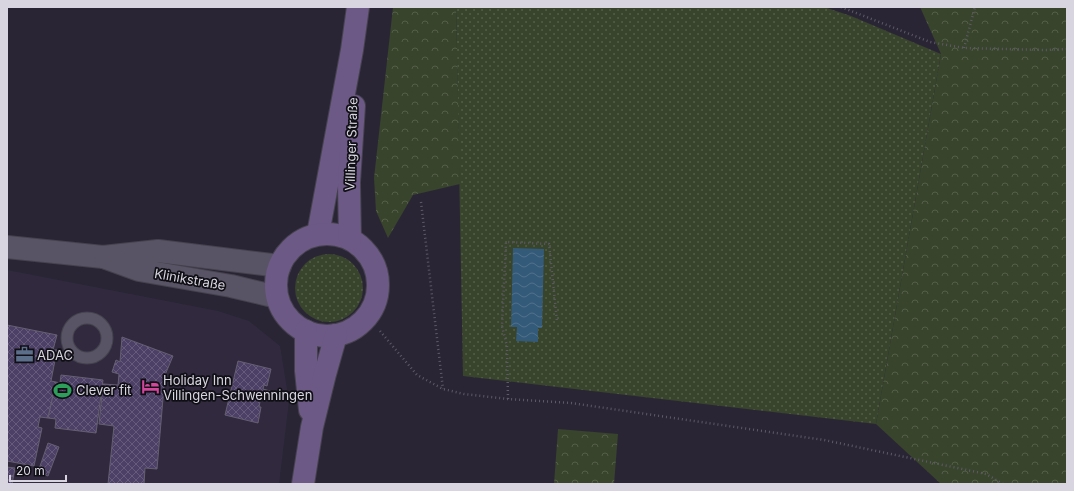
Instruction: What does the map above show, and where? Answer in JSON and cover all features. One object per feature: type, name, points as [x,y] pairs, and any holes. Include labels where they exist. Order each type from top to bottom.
[{"type":"main road","name":"Villinger Straße","points":[[318,234],[352,50],[358,7]]},
{"type":"main road","name":"Villinger Straße","points":[[350,239],[349,182],[354,106],[352,50]]},
{"type":"main road","points":[[318,234],[350,239],[364,248],[373,261],[378,276],[378,292],[373,307],[364,320],[352,330],[336,335],[306,331],[293,323],[283,311],[277,296],[276,281],[280,266],[289,251],[302,240],[318,234]]},
{"type":"main road","points":[[306,331],[306,371],[312,427]]},
{"type":"main road","points":[[303,484],[312,427],[336,335]]},
{"type":"street","name":"Klinikstraße","points":[[7,247],[103,257],[158,251],[280,266]]},
{"type":"street","name":"Klinikstraße","points":[[103,257],[139,270],[232,286],[277,296]]},
{"type":"path","points":[[841,7],[877,20],[924,40],[964,48],[1046,50],[1067,49]]},
{"type":"path","points":[[964,48],[975,7]]},
{"type":"path","points":[[421,202],[443,389]]},
{"type":"path","points":[[508,399],[507,346],[502,326],[506,242],[549,244],[557,321]]},
{"type":"path","points":[[380,331],[417,375],[443,389],[464,394],[508,399],[571,403],[824,440],[986,474],[1002,484]]},
{"type":"shaded area","points":[[7,270],[218,311],[249,321],[280,346],[289,401],[279,484],[7,484]]},
{"type":"green space","points":[[393,7],[456,7],[460,184],[413,195],[388,238],[376,211],[374,178]]},
{"type":"green space","points":[[456,7],[824,7],[851,16],[941,54],[876,424],[463,376]]},
{"type":"green space","points":[[920,7],[1067,7],[1067,484],[941,484],[876,424],[941,54]]},
{"type":"green space","points":[[322,254],[336,254],[348,260],[357,269],[363,281],[361,301],[353,312],[342,320],[336,322],[322,322],[316,320],[305,312],[297,301],[295,295],[295,281],[297,275],[305,264],[316,256]]},
{"type":"green space","points":[[558,429],[618,434],[614,484],[554,484]]},
{"type":"water","points":[[513,248],[544,249],[542,328],[538,328],[538,342],[516,341],[517,327],[511,327]]},
{"type":"building","points":[[7,325],[57,335],[53,350],[57,350],[51,381],[56,382],[48,418],[40,417],[38,427],[42,428],[34,466],[7,461]]},
{"type":"building","points":[[122,337],[173,356],[165,375],[157,469],[145,468],[144,484],[108,484],[114,426],[99,424],[103,384],[118,385],[119,374],[112,372],[116,360],[120,362]]},
{"type":"building","points":[[238,361],[271,369],[267,386],[264,385],[263,389],[270,391],[269,398],[261,396],[259,407],[261,407],[258,423],[225,415]]},
{"type":"building","points":[[61,375],[103,380],[96,433],[55,428],[56,419],[48,418],[56,382],[60,383]]},
{"type":"building","points":[[48,443],[59,447],[48,476],[38,472]]},
{"type":"building","points":[[7,467],[15,468],[12,484],[7,484]]},
{"type":"place","name":"ADAC","points":[[24,355]]},
{"type":"place","name":"Holiday Inn Villingen-Schwenningen","points":[[150,387]]},
{"type":"place","name":"Clever fit","points":[[63,390]]}]
